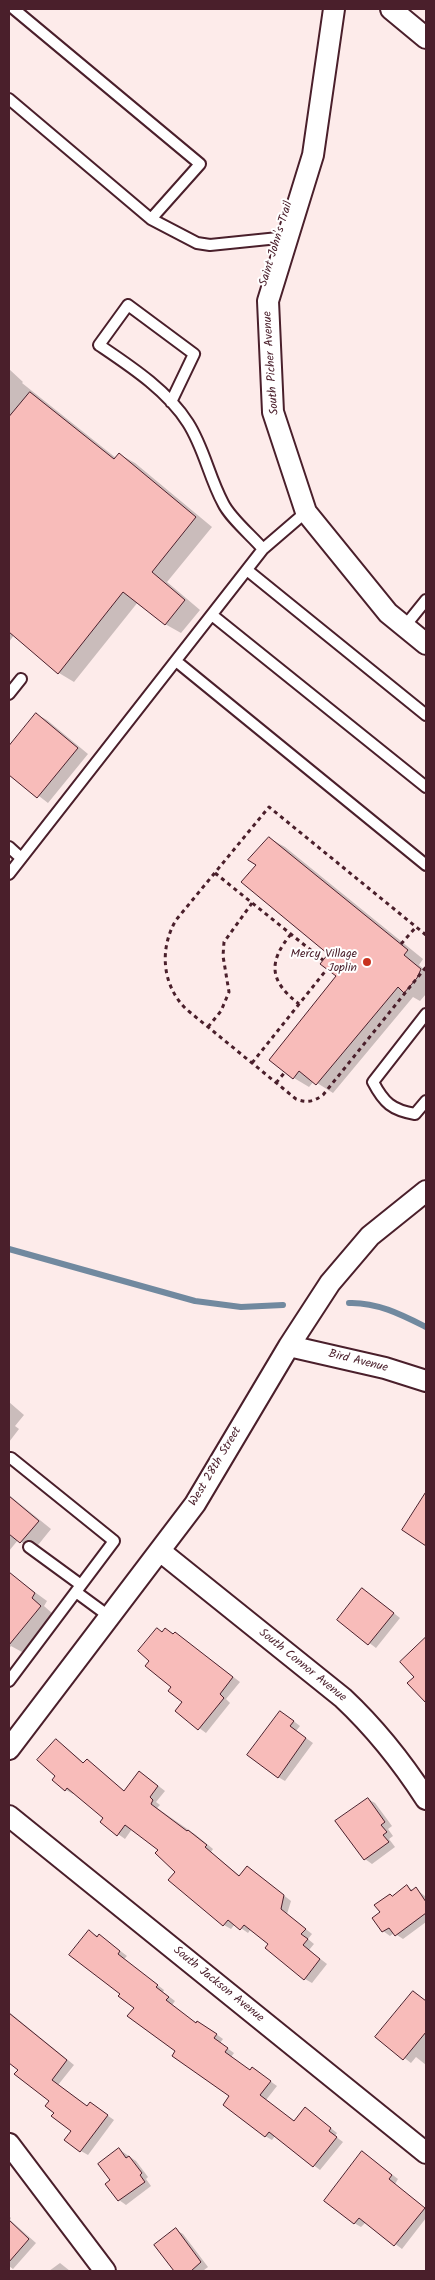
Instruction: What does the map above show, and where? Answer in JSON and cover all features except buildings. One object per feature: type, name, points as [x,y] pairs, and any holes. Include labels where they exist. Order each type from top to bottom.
[{"type":"street","name":"South Picher Avenue","points":[[334,9],[313,155],[268,301],[273,412],[306,512],[388,612],[426,644]]},
{"type":"street","points":[[391,9],[426,38]]},
{"type":"street","name":"West 28th Street","points":[[9,1749],[195,1504],[289,1346],[330,1283],[370,1236],[426,1191]]},
{"type":"street","name":"Bird Avenue","points":[[289,1346],[385,1368],[426,1381]]},
{"type":"street","name":"South Connor Avenue","points":[[160,1552],[349,1703],[367,1720],[388,1745],[426,1799]]},
{"type":"street","name":"South Jackson Avenue","points":[[9,1816],[426,2153]]},
{"type":"street","points":[[9,2144],[105,2271]]},
{"type":"lane","points":[[14,9],[200,164],[151,219]]},
{"type":"lane","points":[[9,99],[151,219],[197,243],[210,245],[288,237]]},
{"type":"lane","points":[[171,402],[194,354],[128,306],[99,345],[124,362],[171,402],[187,422],[200,445],[223,505],[263,549]]},
{"type":"lane","points":[[9,874],[263,549],[306,512]]},
{"type":"lane","points":[[247,570],[426,715]]},
{"type":"lane","points":[[405,626],[426,600]]},
{"type":"lane","points":[[212,615],[426,787]]},
{"type":"lane","points":[[176,661],[426,865]]},
{"type":"lane","points":[[9,694],[21,679]]},
{"type":"lane","points":[[9,847],[21,858]]},
{"type":"lane","points":[[426,1014],[373,1082],[381,1097],[397,1110],[415,1114],[426,1101]]},
{"type":"lane","points":[[9,1681],[114,1541],[12,1458]]},
{"type":"lane","points":[[30,1547],[110,1617]]},
{"type":"path","points":[[426,935],[269,807],[176,920],[166,942],[165,951],[165,967],[169,984],[179,1002],[296,1099],[305,1102],[314,1102],[323,1095],[426,967]]},
{"type":"path","points":[[215,873],[323,960]]},
{"type":"path","points":[[208,1027],[221,1012],[229,992],[223,956],[224,942],[252,903]]},
{"type":"path","points":[[401,944],[416,927]]},
{"type":"path","points":[[291,934],[277,953],[277,977],[285,993],[299,1004]]},
{"type":"path","points":[[252,1063],[327,969]]},
{"type":"path","points":[[276,1083],[284,1072]]},
{"type":"waterway","points":[[9,1249],[195,1301],[241,1307],[283,1305]]},
{"type":"waterway","points":[[349,1303],[379,1307],[426,1327]]},
{"type":"place","name":"Mercy Village Joplin","points":[[367,962]]}]
